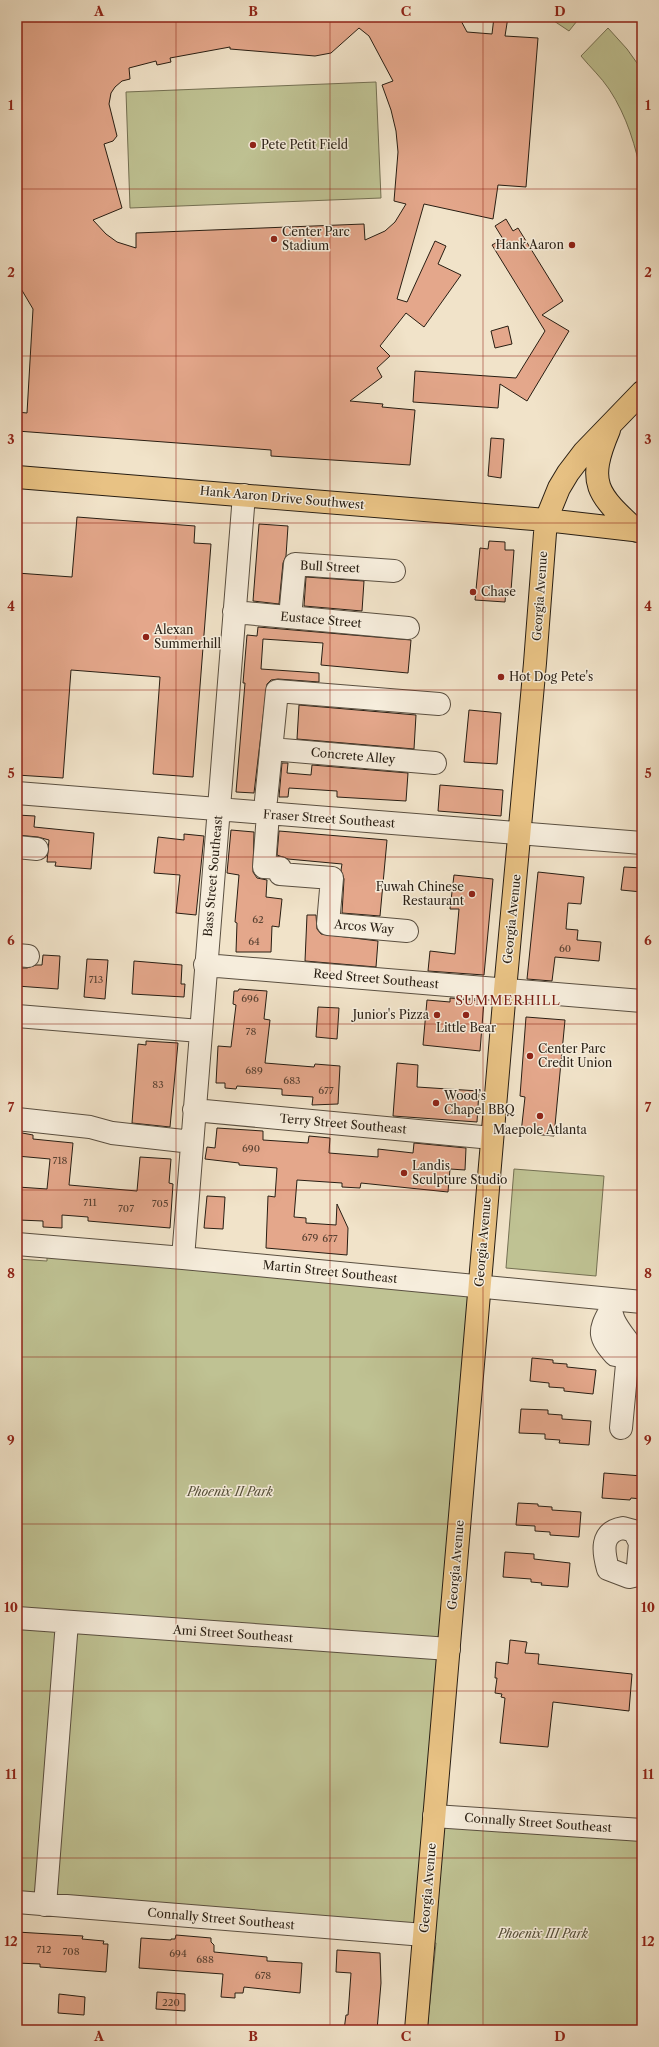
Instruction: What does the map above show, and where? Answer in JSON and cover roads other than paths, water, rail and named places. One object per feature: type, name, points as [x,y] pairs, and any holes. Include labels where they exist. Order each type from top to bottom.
[{"type":"main road","name":"Georgia Avenue","points":[[416,2030],[546,520],[559,488],[568,473],[584,452],[615,418],[642,392]]},
{"type":"main road","points":[[615,418],[601,450],[597,469],[599,488],[608,504],[640,531]]},
{"type":"main road","name":"Hank Aaron Drive Southwest","points":[[17,477],[546,520],[640,531]]},
{"type":"street","name":"Bass Street Southeast","points":[[183,1258],[205,965],[244,495]]},
{"type":"street","name":"Bull Street","points":[[290,618],[295,564],[394,570]]},
{"type":"street","name":"Eustace Street","points":[[234,612],[408,628]]},
{"type":"street","points":[[267,807],[277,691],[440,704]]},
{"type":"street","name":"Concrete Alley","points":[[271,749],[435,763]]},
{"type":"street","name":"Fraser Street Southeast","points":[[17,793],[218,810],[267,807],[520,833],[642,843]]},
{"type":"street","name":"Arcos Way","points":[[267,807],[264,867],[280,868],[280,874],[332,878],[328,924],[407,931]]},
{"type":"street","name":"Reed Street Southeast","points":[[205,965],[642,1001]]},
{"type":"street","points":[[17,1016],[200,1031]]},
{"type":"street","name":"Terry Street Southeast","points":[[194,1110],[492,1138]]},
{"type":"street","points":[[17,1119],[90,1127],[112,1133],[192,1142]]},
{"type":"street","name":"Martin Street Southeast","points":[[17,1244],[480,1286],[610,1305],[642,1302]]},
{"type":"street","points":[[610,1305],[614,1324],[635,1353],[621,1428]]},
{"type":"street","name":"Ami Street Southeast","points":[[17,1618],[449,1649]]},
{"type":"street","points":[[45,1905],[67,1622]]},
{"type":"street","name":"Connally Street Southeast","points":[[434,1816],[642,1830]]},
{"type":"street","name":"Connally Street Southeast","points":[[17,1902],[424,1935]]},
{"type":"place","name":"Pete Petit Field","points":[[253,145]]},
{"type":"place","name":"Center Parc Stadium","points":[[274,239]]},
{"type":"place","name":"Hank Aaron","points":[[572,245]]},
{"type":"place","name":"Chase","points":[[473,592]]},
{"type":"place","name":"Alexan Summerhill","points":[[146,637]]},
{"type":"place","name":"Hot Dog Pete's","points":[[501,677]]},
{"type":"place","name":"Fuwah Chinese Restaurant","points":[[472,894]]},
{"type":"place","name":"Junior's Pizza","points":[[437,1015]]},
{"type":"place","name":"Little Bear","points":[[466,1015]]},
{"type":"place","name":"Center Parc Credit Union","points":[[530,1056]]},
{"type":"place","name":"Wood’s Chapel BBQ","points":[[436,1103]]},
{"type":"place","name":"Maepole Atlanta","points":[[540,1116]]},
{"type":"place","name":"Landis Sculpture Studio","points":[[404,1173]]},
{"type":"district","name":"SUMMERHILL","points":[[508,1000]]},
{"type":"park label","name":"Phoenix II Park","points":[[230,1492]]},
{"type":"park label","name":"Phoenix III Park","points":[[543,1934]]}]
